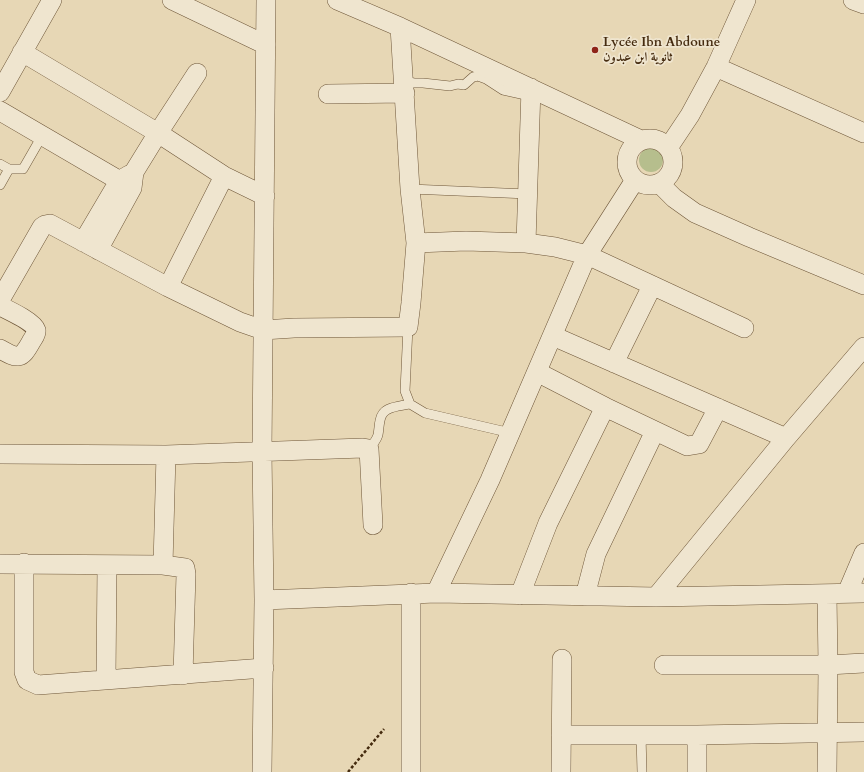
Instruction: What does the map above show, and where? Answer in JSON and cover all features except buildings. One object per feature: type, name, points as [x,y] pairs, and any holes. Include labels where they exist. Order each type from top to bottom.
[{"type":"street","points":[[0,92],[52,0]]},
{"type":"street","points":[[172,0],[266,45]]},
{"type":"street","points":[[262,772],[264,600],[262,452],[266,0]]},
{"type":"street","points":[[337,0],[400,27],[531,92],[641,140],[651,139],[661,141],[668,148],[672,158],[672,168],[667,177],[659,183],[651,185],[642,184],[635,180],[628,170],[627,158],[632,147],[641,140]]},
{"type":"street","points":[[668,148],[690,115],[716,67],[746,0]]},
{"type":"street","points":[[853,0],[864,4]]},
{"type":"street","points":[[0,300],[42,227],[45,224],[50,224],[168,287],[240,322],[263,330],[294,328],[408,327],[416,243],[410,189],[400,27]]},
{"type":"street","points":[[22,52],[158,133],[224,176],[265,196]]},
{"type":"street","points":[[716,67],[864,133]]},
{"type":"street","points":[[91,246],[128,180],[197,73]]},
{"type":"street","points":[[328,94],[404,87]]},
{"type":"street","points":[[526,243],[531,92]]},
{"type":"street","points":[[0,111],[42,136],[128,180]]},
{"type":"street","points":[[168,287],[224,176]]},
{"type":"street","points":[[436,593],[490,480],[587,255],[635,180]]},
{"type":"street","points":[[659,183],[674,198],[695,213],[864,285]]},
{"type":"street","points":[[416,243],[526,243],[555,247],[587,255],[744,328]]},
{"type":"street","points":[[614,363],[652,286]]},
{"type":"street","points":[[0,306],[32,324],[36,330],[35,335],[24,353],[18,357],[12,356],[0,349]]},
{"type":"street","points":[[553,336],[786,438]]},
{"type":"street","points":[[656,597],[786,438],[864,348]]},
{"type":"street","points":[[537,372],[605,408],[687,446],[699,444],[718,408]]},
{"type":"street","points":[[520,595],[548,523],[605,408]]},
{"type":"street","points":[[585,596],[596,554],[655,430]]},
{"type":"street","points":[[0,454],[166,456],[363,448],[370,449],[373,525]]},
{"type":"street","points":[[163,565],[166,456]]},
{"type":"street","points":[[264,600],[411,593],[656,597],[827,595],[855,593],[864,553]]},
{"type":"street","points":[[24,563],[24,672],[28,680],[38,685],[264,668]]},
{"type":"street","points":[[0,564],[163,565],[185,568],[183,675]]},
{"type":"street","points":[[106,679],[107,565]]},
{"type":"street","points":[[411,593],[411,772]]},
{"type":"street","points":[[827,595],[827,772]]},
{"type":"street","points":[[561,772],[562,659]]},
{"type":"street","points":[[664,665],[828,665],[864,663]]},
{"type":"street","points":[[561,735],[697,735],[864,732]]},
{"type":"street","points":[[697,735],[697,772]]},
{"type":"lane","points":[[404,87],[414,83],[450,86],[458,84],[464,85],[473,77],[478,76],[504,90],[531,92]]},
{"type":"lane","points":[[0,164],[9,169],[23,169],[42,136]]},
{"type":"lane","points":[[0,185],[9,169]]},
{"type":"lane","points":[[410,189],[528,194]]},
{"type":"lane","points":[[408,327],[405,391],[410,404],[424,413],[510,433]]},
{"type":"lane","points":[[370,449],[375,443],[378,435],[380,418],[384,411],[410,404]]},
{"type":"lane","points":[[641,735],[642,772]]},
{"type":"path","points":[[348,772],[384,729]]},
{"type":"green space","points":[[651,148],[660,151],[663,160],[660,169],[651,172],[642,169],[639,160],[642,151]]},
{"type":"place","name":"Lycée Ibn Abdoune ثانوية ابن عبدون","points":[[595,50]]}]
